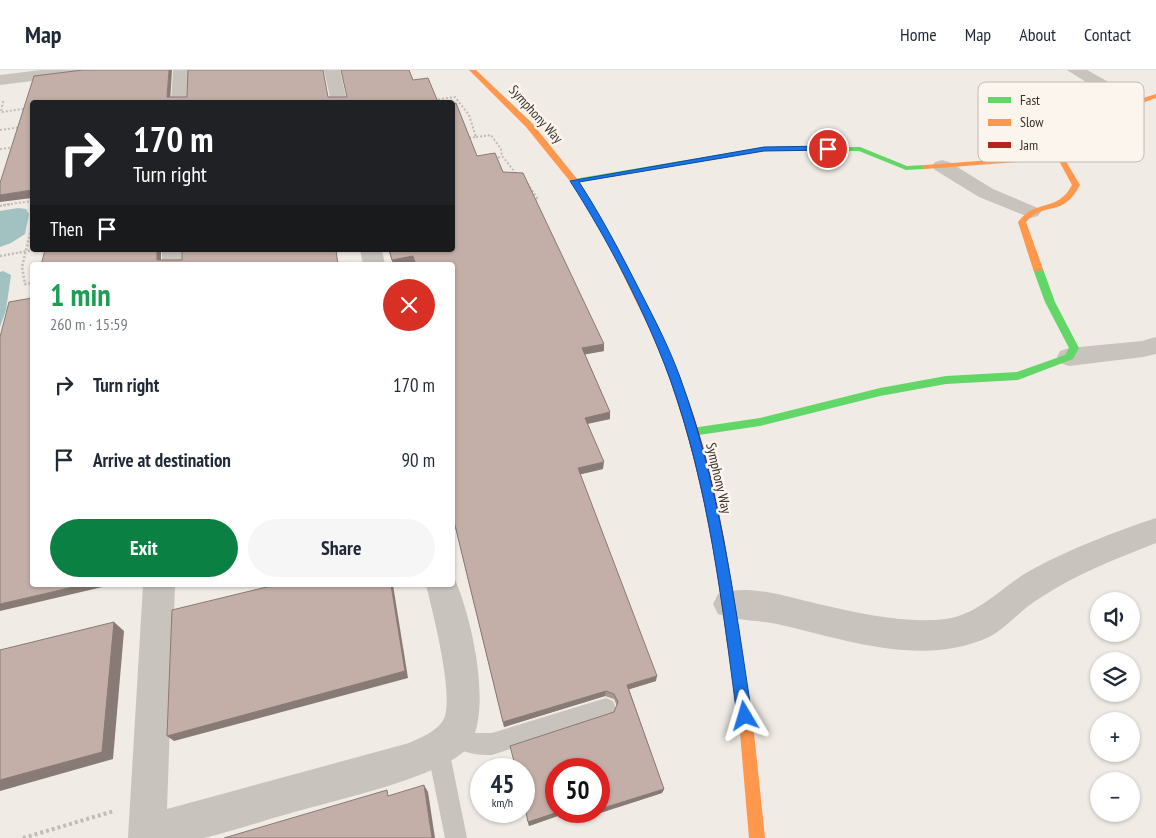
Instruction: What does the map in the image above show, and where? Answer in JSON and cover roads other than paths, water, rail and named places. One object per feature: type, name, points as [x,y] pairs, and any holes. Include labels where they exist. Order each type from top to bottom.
[{"type":"street","points":[[0,80],[81,70]]},
{"type":"street","points":[[180,100],[182,70]]},
{"type":"street","points":[[332,70],[339,100]]},
{"type":"street","name":"Symphony Way","points":[[472,70],[529,125],[574,181],[596,215],[654,328],[675,379],[692,432],[724,570],[747,733],[757,838]]},
{"type":"street","points":[[1075,70],[1096,82]]},
{"type":"street","points":[[1144,100],[1156,96]]},
{"type":"street","points":[[574,181],[764,149],[860,149],[906,168],[994,162]]},
{"type":"street","points":[[942,166],[986,193],[1031,212],[1059,207],[1073,196],[1076,185],[1063,162]]},
{"type":"street","points":[[1031,212],[1022,222],[1023,228],[1050,302],[1074,348],[1069,357]]},
{"type":"street","points":[[692,432],[760,422],[880,392],[946,380],[1018,376],[1069,357],[1143,349],[1156,345]]},
{"type":"street","points":[[729,604],[773,608],[821,620],[925,635],[965,631],[991,620],[1026,589],[1075,562],[1156,530]]},
{"type":"street","points":[[159,587],[148,824],[412,760],[447,741],[465,713],[465,689],[442,587]]},
{"type":"lane","points":[[456,838],[447,741],[492,744],[606,708]]},
{"type":"water","points":[[18,208],[26,209],[29,214],[25,234],[11,243],[0,247],[0,211]]},
{"type":"water","points":[[3,271],[11,275],[6,310],[0,327],[0,272]]}]
